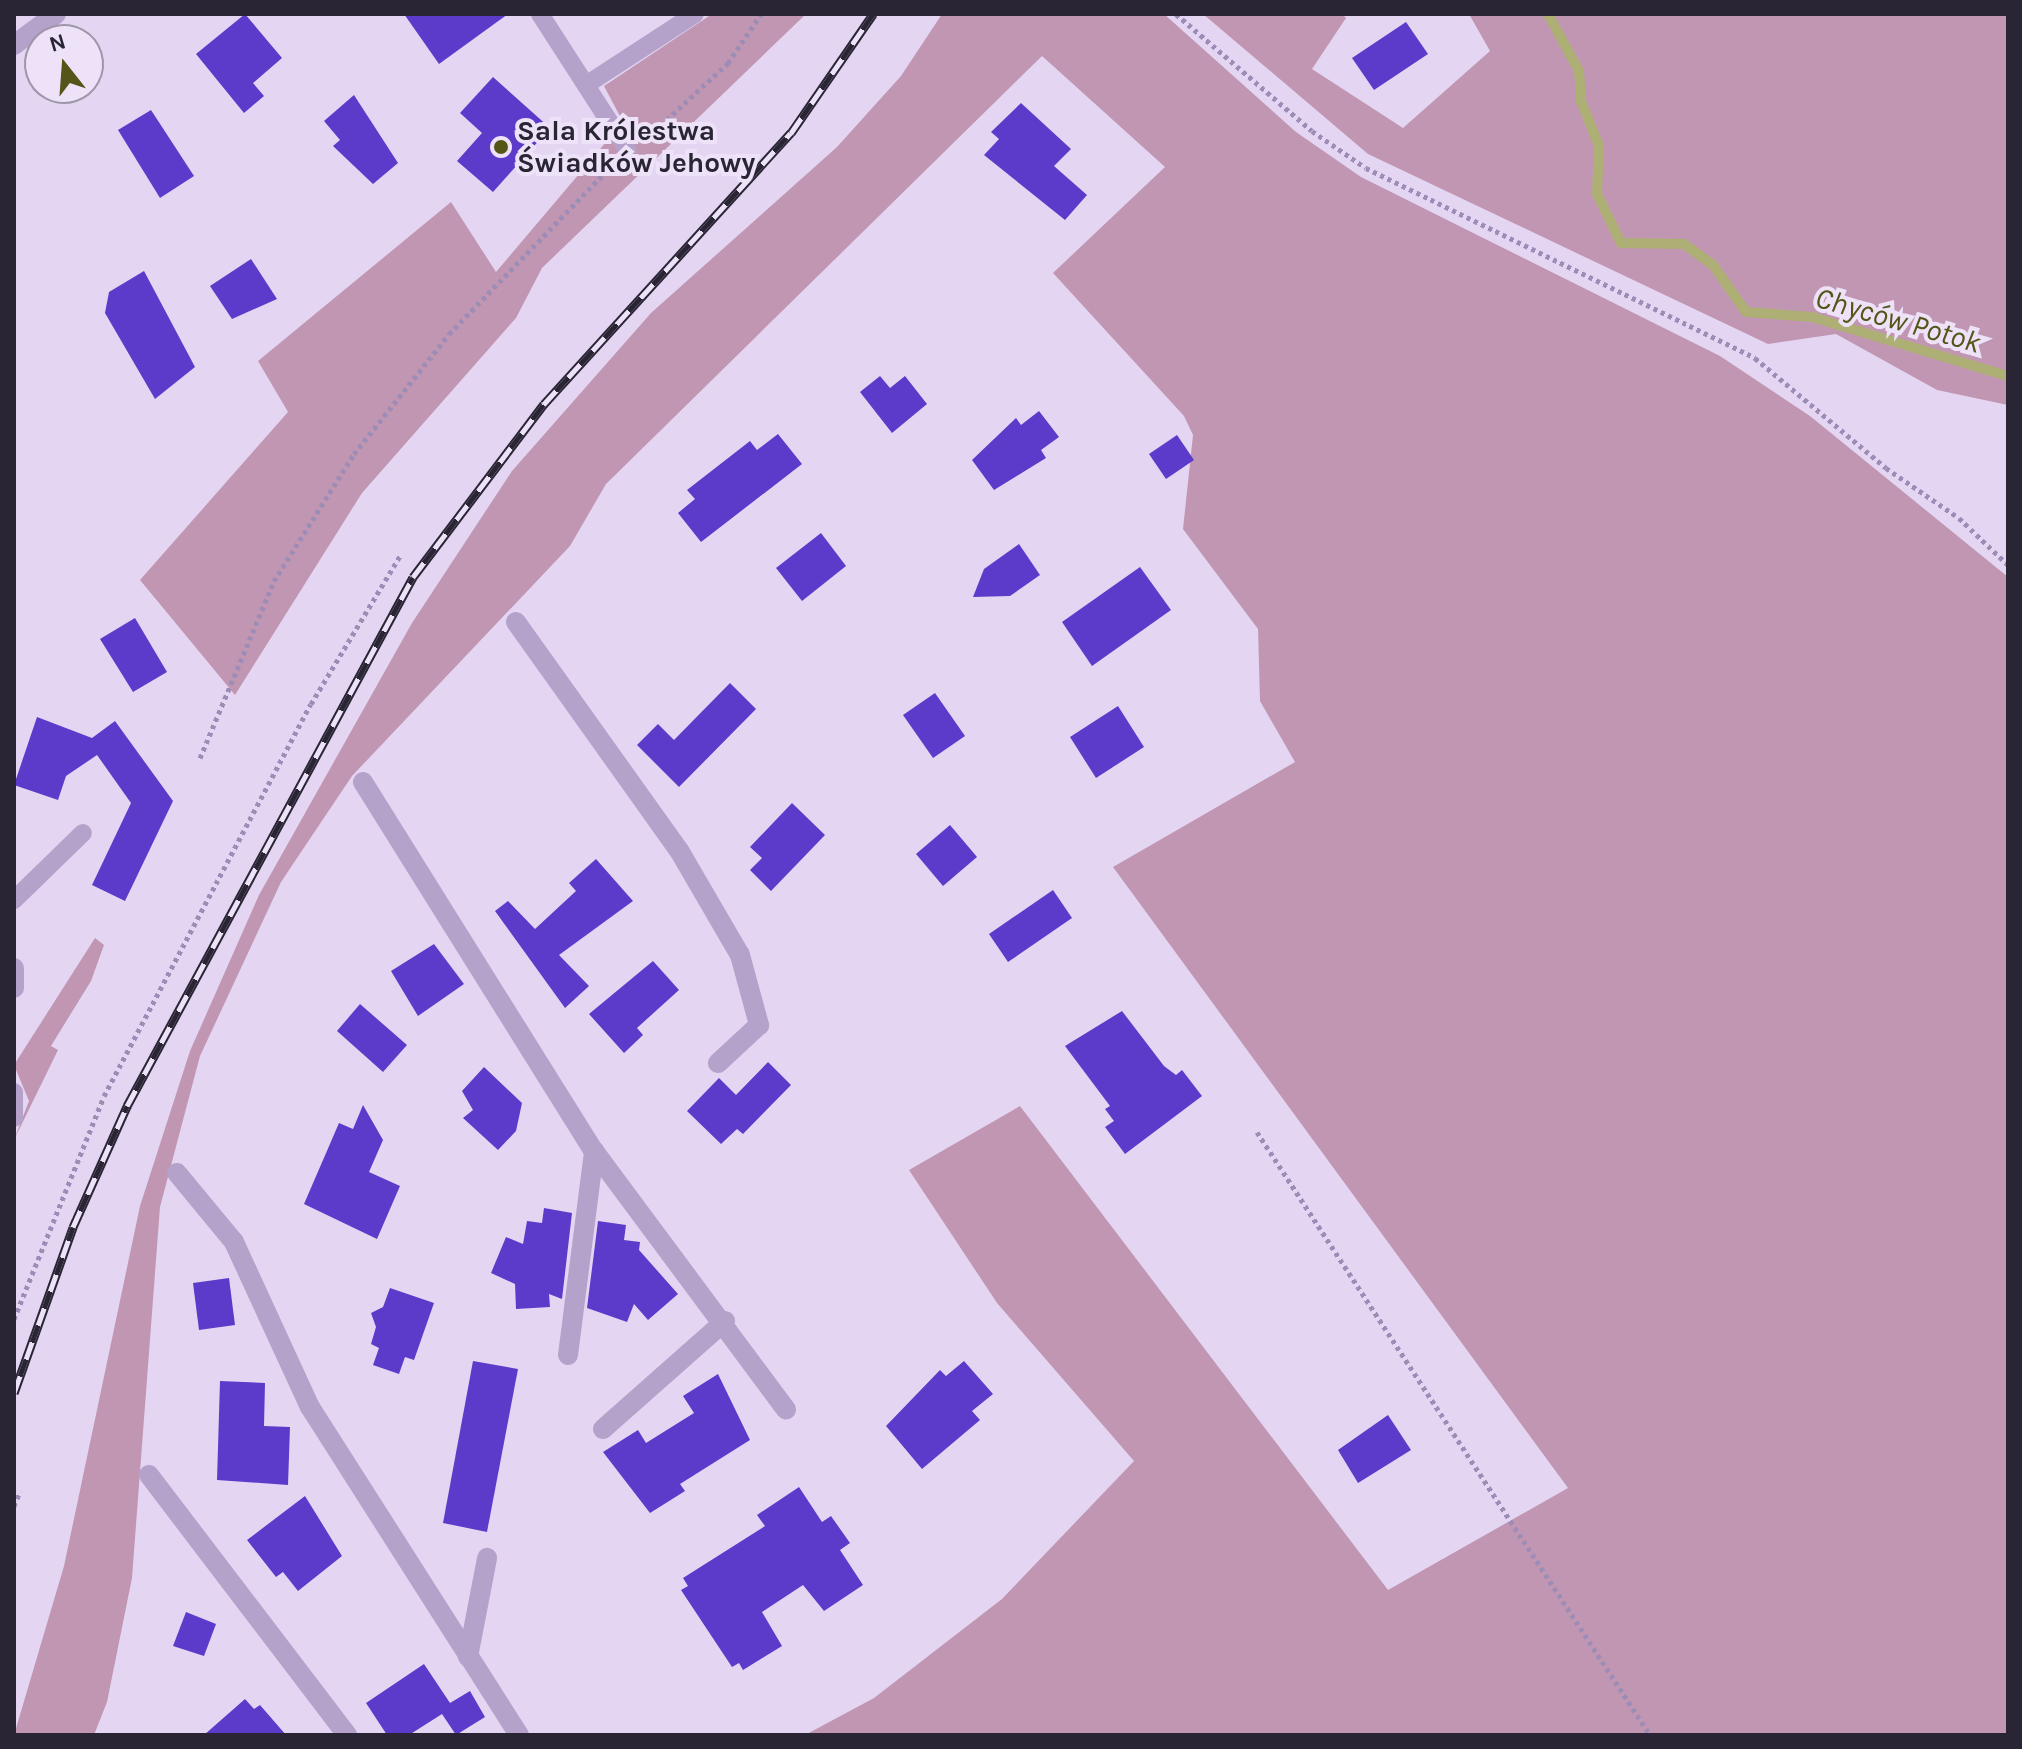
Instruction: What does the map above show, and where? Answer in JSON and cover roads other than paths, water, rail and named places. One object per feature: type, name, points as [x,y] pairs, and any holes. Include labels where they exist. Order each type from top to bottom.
[{"type":"street","points":[[14,45],[56,14]]},
{"type":"street","points":[[516,622],[680,852],[740,955],[759,1025],[718,1063]]},
{"type":"street","points":[[363,782],[594,1151],[725,1321],[786,1410]]},
{"type":"street","points":[[14,968],[14,988]]},
{"type":"street","points":[[568,1355],[594,1151]]},
{"type":"street","points":[[177,1173],[234,1242],[310,1407],[519,1735]]},
{"type":"street","points":[[603,1429],[725,1321]]},
{"type":"street","points":[[149,1475],[347,1735]]},
{"type":"street","points":[[468,1657],[487,1558]]},
{"type":"lane","points":[[540,14],[627,149]]},
{"type":"lane","points":[[586,85],[695,14]]},
{"type":"lane","points":[[14,900],[83,833]]},
{"type":"lane","points":[[14,1092],[14,1118]]},
{"type":"waterway","name":"Chyców Potok","points":[[1548,14],[1579,71],[1581,101],[1599,146],[1597,194],[1621,243],[1684,244],[1713,265],[1746,312],[1812,317],[2008,376]]},
{"type":"railway","points":[[14,1393],[73,1227],[127,1106],[413,577],[544,404],[791,133],[873,14]]},
{"type":"place","name":"Sala Królestwa Świadków Jehowy","points":[[501,147]]}]
